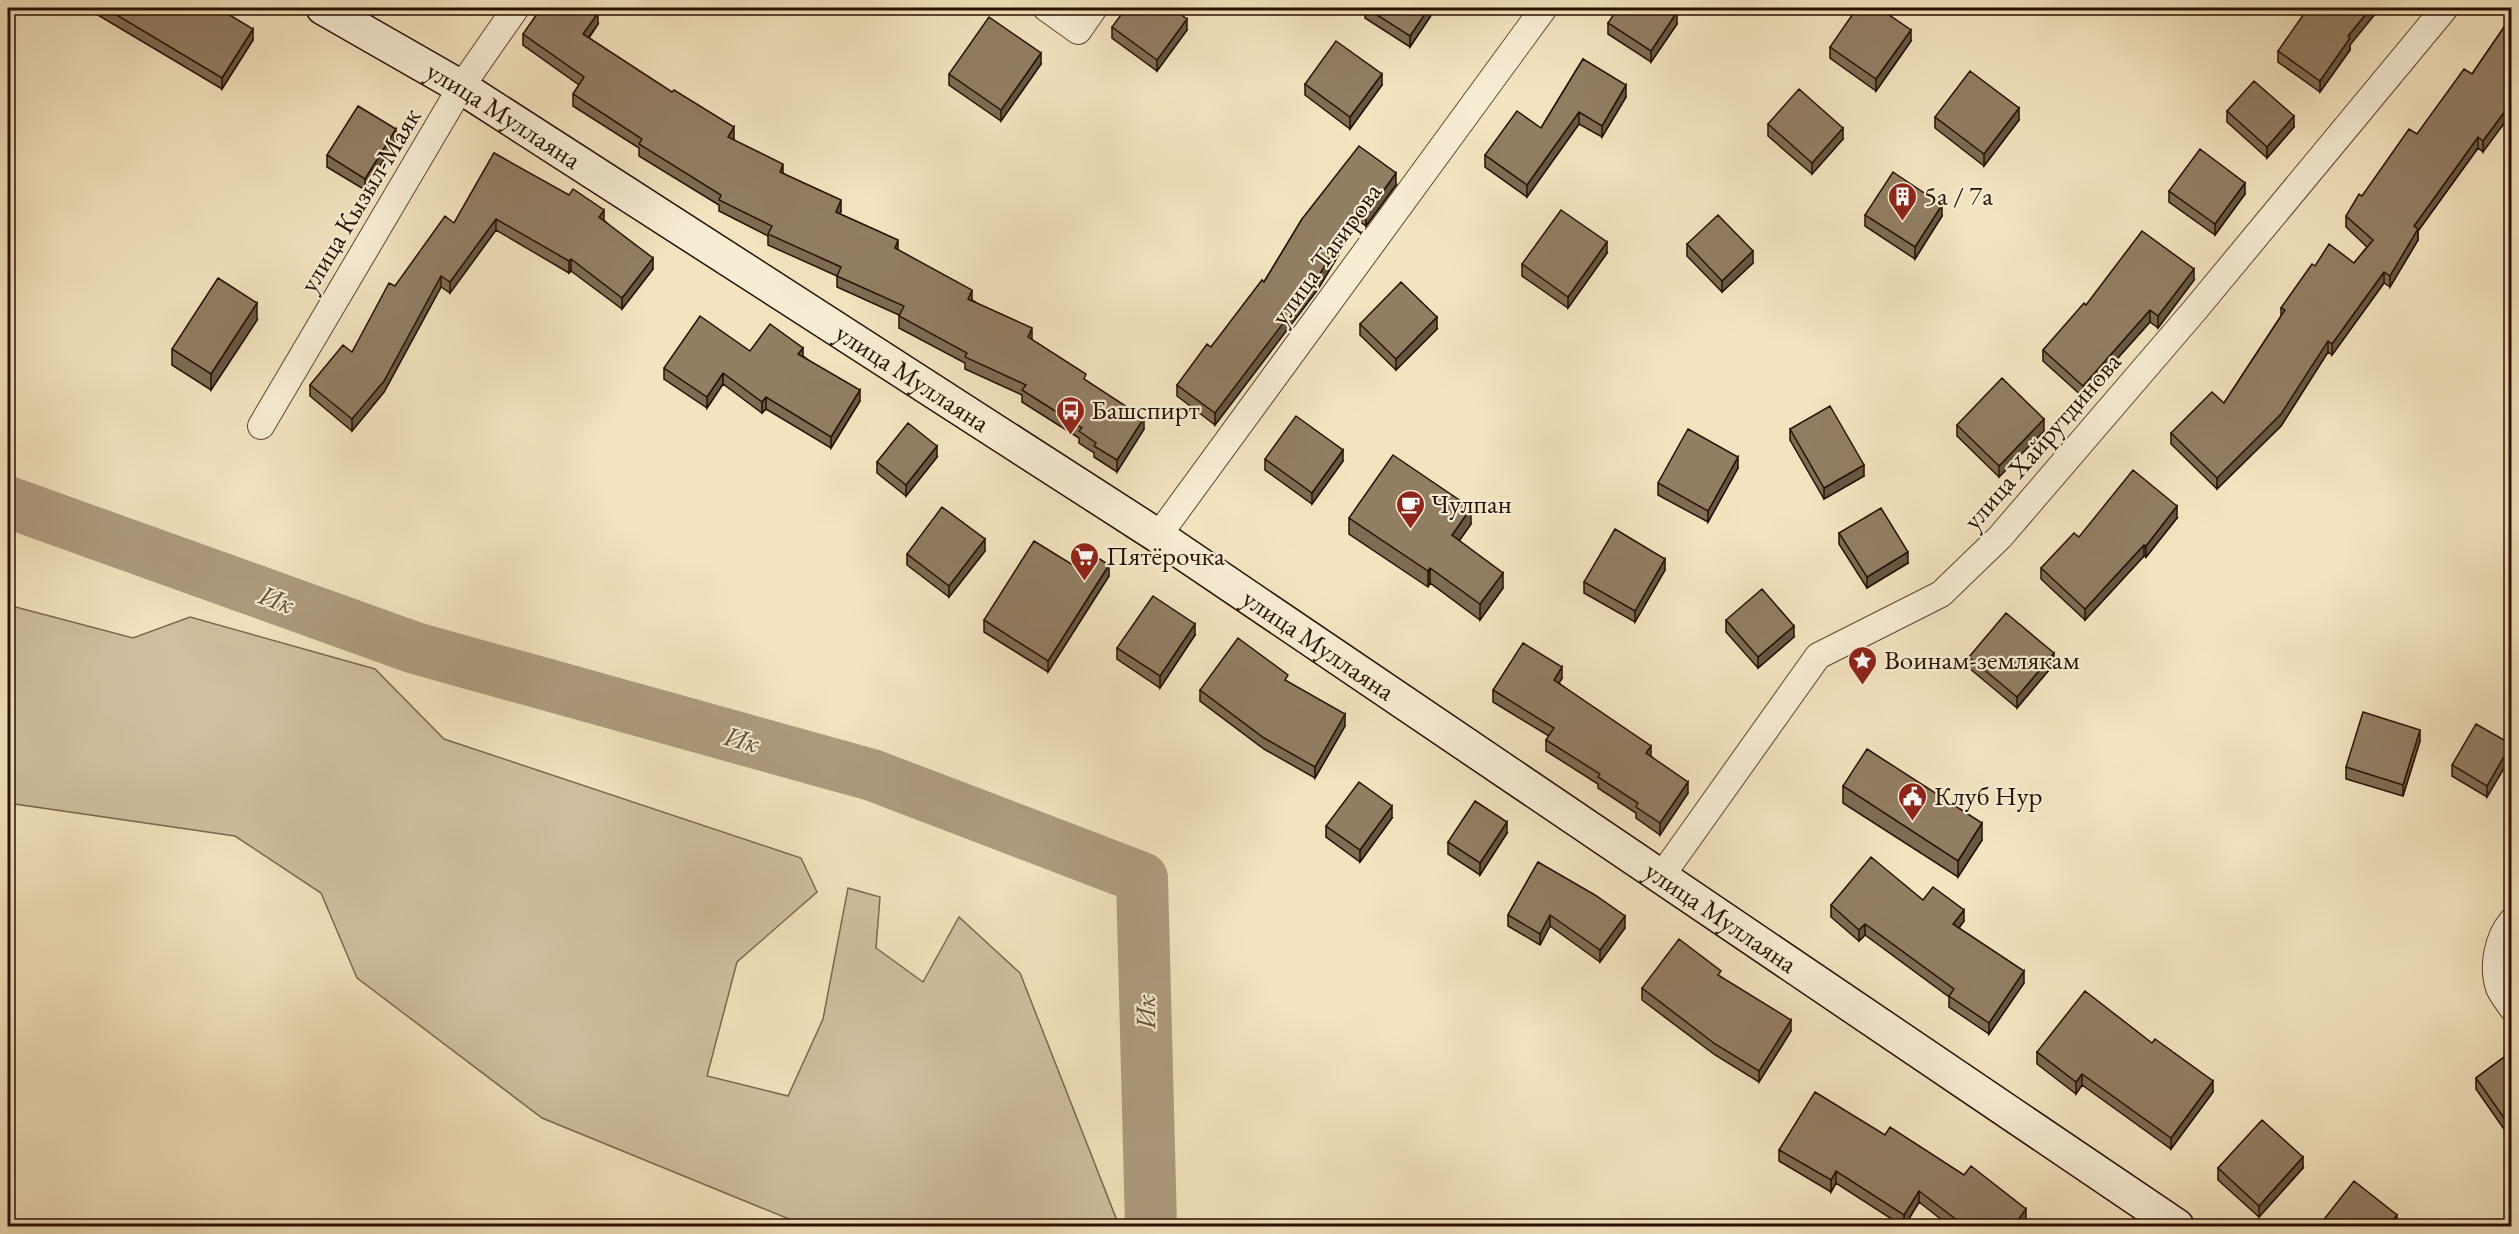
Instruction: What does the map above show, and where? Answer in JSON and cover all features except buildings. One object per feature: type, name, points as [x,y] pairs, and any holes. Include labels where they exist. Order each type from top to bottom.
[{"type":"main road","name":"улица Муллаяна","points":[[323,8],[461,87],[1158,536],[2177,1227]]},
{"type":"street","name":"улица Кызыл-Маяк","points":[[261,426],[461,87],[516,8]]},
{"type":"street","points":[[1046,8],[1078,31],[1095,8]]},
{"type":"street","name":"улица Тагирова","points":[[1158,536],[1544,8]]},
{"type":"street","name":"улица Хайрутдинова","points":[[1660,878],[1818,656],[1941,594],[2000,537],[2194,311],[2445,8]]},
{"type":"street","points":[[2511,921],[2503,931],[2496,960],[2499,988],[2511,1008]]},
{"type":"shaded area","points":[[8,605],[133,638],[190,617],[375,669],[444,739],[801,858],[817,892],[737,962],[707,1076],[788,1096],[823,1019],[848,888],[880,897],[876,948],[923,982],[959,917],[1020,973],[1116,1218],[1116,1226],[806,1226],[542,1118],[357,978],[321,893],[235,836],[8,803]]},
{"type":"waterway","name":"Ик","points":[[8,502],[415,648],[872,775],[1142,878],[1151,1226]]},
{"type":"place","name":"5а / 7а","points":[[1903,222]]},
{"type":"place","name":"Башспирт","points":[[1070,436]]},
{"type":"place","name":"Чулпан","points":[[1410,530]]},
{"type":"place","name":"Пятёрочка","points":[[1085,582]]},
{"type":"place","name":"Воинам-землякам","points":[[1863,686]]},
{"type":"place","name":"Клуб Нур","points":[[1913,822]]}]
